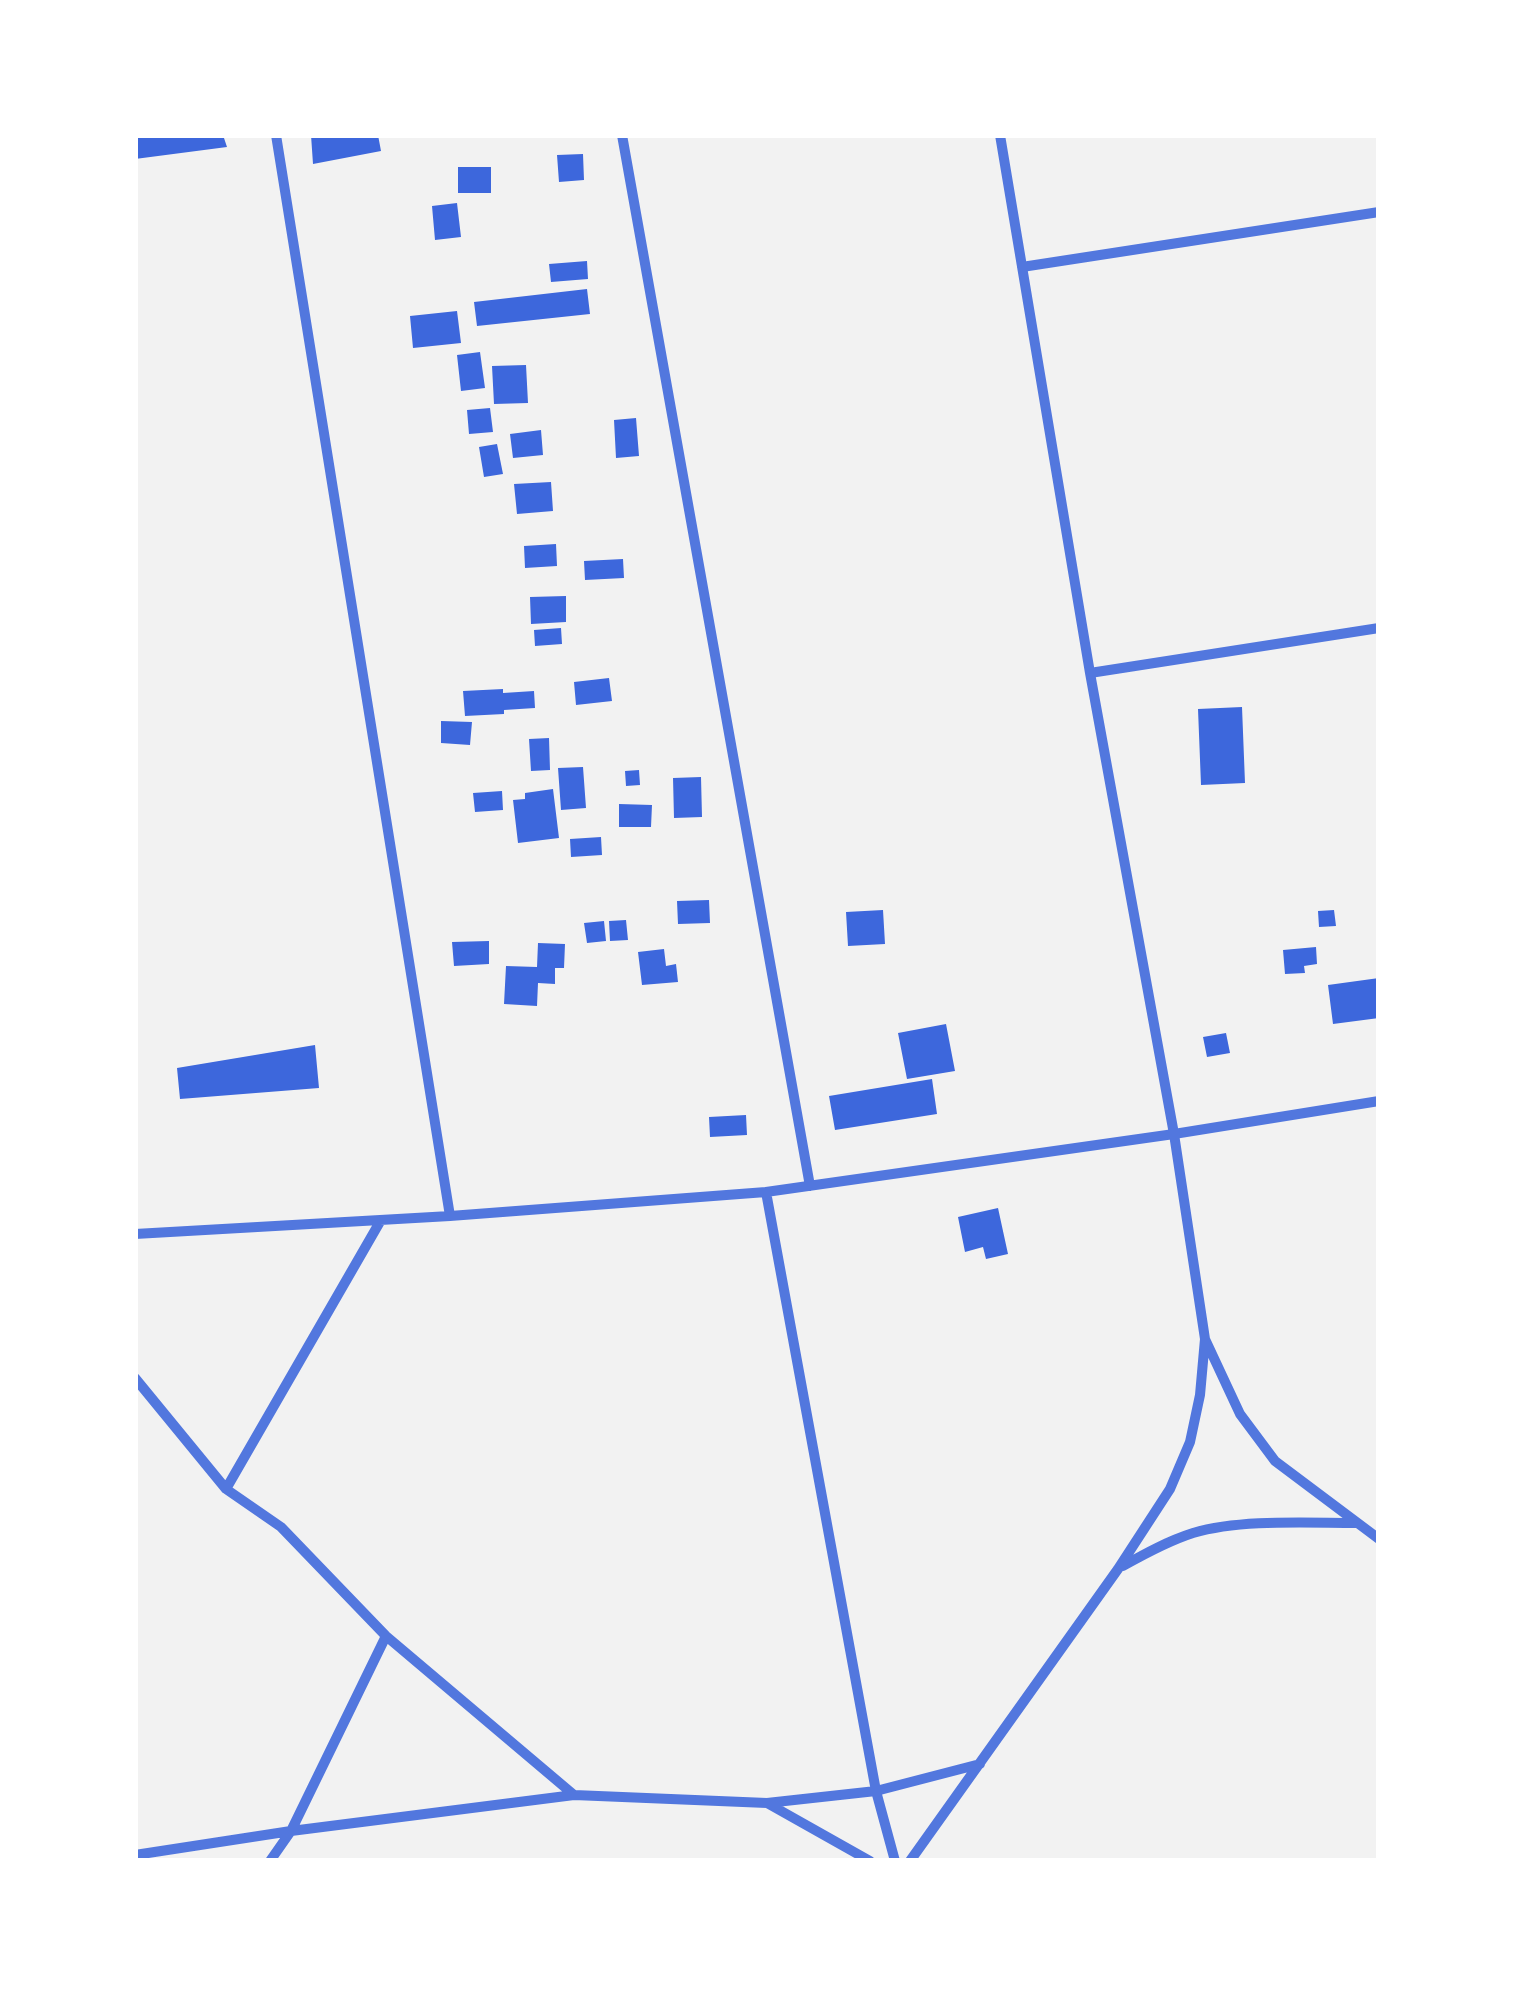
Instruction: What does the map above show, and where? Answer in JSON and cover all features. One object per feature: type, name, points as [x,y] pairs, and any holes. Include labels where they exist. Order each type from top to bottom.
[{"type":"street","points":[[276,135],[450,1216]]},
{"type":"street","points":[[622,135],[810,1186]]},
{"type":"street","points":[[910,1861],[1118,1569],[1170,1489],[1190,1442],[1206,1339],[1174,1134],[1090,673],[1000,135]]},
{"type":"street","points":[[1022,267],[1379,212]]},
{"type":"street","points":[[1090,673],[1379,628]]},
{"type":"street","points":[[135,1234],[766,1192],[1379,1101]]},
{"type":"street","points":[[766,1192],[876,1792],[894,1861]]},
{"type":"street","points":[[226,1489],[380,1220]]},
{"type":"street","points":[[1206,1339],[1240,1414],[1275,1461],[1379,1539]]},
{"type":"street","points":[[135,1378],[226,1489],[281,1527],[386,1636],[574,1795]]},
{"type":"street","points":[[1118,1569],[1196,1532],[1262,1523],[1356,1523]]},
{"type":"street","points":[[270,1861],[291,1831],[386,1636]]},
{"type":"street","points":[[135,1855],[574,1795],[767,1803],[876,1792],[980,1764]]},
{"type":"street","points":[[767,1803],[870,1861]]},
{"type":"building","points":[[135,135],[223,135],[227,147],[135,159]]},
{"type":"building","points":[[311,135],[378,135],[381,151],[313,164]]},
{"type":"building","points":[[583,154],[584,180],[559,182],[557,155]]},
{"type":"building","points":[[458,167],[491,167],[491,193],[458,193]]},
{"type":"building","points":[[457,203],[461,237],[435,240],[432,206]]},
{"type":"building","points":[[587,261],[588,279],[551,282],[549,264]]},
{"type":"building","points":[[587,289],[590,314],[477,326],[474,302]]},
{"type":"building","points":[[457,311],[461,343],[413,348],[410,316]]},
{"type":"building","points":[[480,352],[485,388],[461,391],[457,355]]},
{"type":"building","points":[[526,365],[528,403],[494,404],[492,366]]},
{"type":"building","points":[[490,408],[493,432],[469,434],[467,410]]},
{"type":"building","points":[[636,418],[639,456],[616,458],[614,420]]},
{"type":"building","points":[[541,430],[543,455],[513,458],[510,434]]},
{"type":"building","points":[[497,444],[503,474],[484,477],[479,447]]},
{"type":"building","points":[[551,482],[553,511],[517,514],[514,484]]},
{"type":"building","points":[[556,544],[557,566],[525,568],[524,546]]},
{"type":"building","points":[[623,559],[624,578],[585,580],[584,561]]},
{"type":"building","points":[[566,596],[566,622],[531,624],[530,597]]},
{"type":"building","points":[[561,628],[562,644],[535,646],[534,630]]},
{"type":"building","points":[[609,678],[612,701],[576,705],[574,682]]},
{"type":"building","points":[[503,689],[503,693],[534,691],[535,708],[465,716],[463,691]]},
{"type":"building","points":[[1242,707],[1245,783],[1201,785],[1198,709]]},
{"type":"building","points":[[441,721],[472,722],[470,745],[441,743]]},
{"type":"building","points":[[549,738],[550,770],[531,771],[529,739]]},
{"type":"building","points":[[583,767],[586,808],[561,810],[558,768]]},
{"type":"building","points":[[639,770],[640,785],[626,786],[625,771]]},
{"type":"building","points":[[701,777],[702,817],[674,818],[673,778]]},
{"type":"building","points":[[553,789],[559,838],[518,843],[513,800],[525,799],[525,793]]},
{"type":"building","points":[[502,791],[503,810],[475,812],[473,793]]},
{"type":"building","points":[[619,804],[652,805],[651,827],[619,827]]},
{"type":"building","points":[[601,837],[602,855],[571,857],[570,839]]},
{"type":"building","points":[[709,900],[710,923],[678,924],[677,901]]},
{"type":"building","points":[[883,910],[885,944],[848,946],[846,912]]},
{"type":"building","points":[[1334,910],[1336,926],[1319,927],[1318,911]]},
{"type":"building","points":[[626,920],[628,940],[610,941],[609,921]]},
{"type":"building","points":[[604,921],[606,941],[587,943],[584,923]]},
{"type":"building","points":[[489,941],[489,964],[454,966],[452,942]]},
{"type":"building","points":[[538,943],[565,944],[564,968],[555,968],[555,984],[538,983],[537,1006],[504,1004],[506,966],[537,967]]},
{"type":"building","points":[[1316,947],[1317,964],[1304,966],[1305,973],[1285,974],[1283,950]]},
{"type":"building","points":[[664,949],[666,966],[676,964],[678,982],[642,985],[638,952]]},
{"type":"building","points":[[1379,978],[1379,1018],[1333,1024],[1328,985]]},
{"type":"building","points":[[946,1024],[955,1071],[907,1079],[898,1033]]},
{"type":"building","points":[[1226,1033],[1230,1053],[1207,1057],[1203,1037]]},
{"type":"building","points":[[315,1045],[319,1088],[180,1099],[177,1068]]},
{"type":"building","points":[[932,1079],[937,1114],[835,1130],[829,1096]]},
{"type":"building","points":[[746,1115],[747,1135],[710,1137],[709,1117]]},
{"type":"building","points":[[998,1208],[1008,1254],[986,1259],[983,1247],[965,1252],[958,1217]]}]
